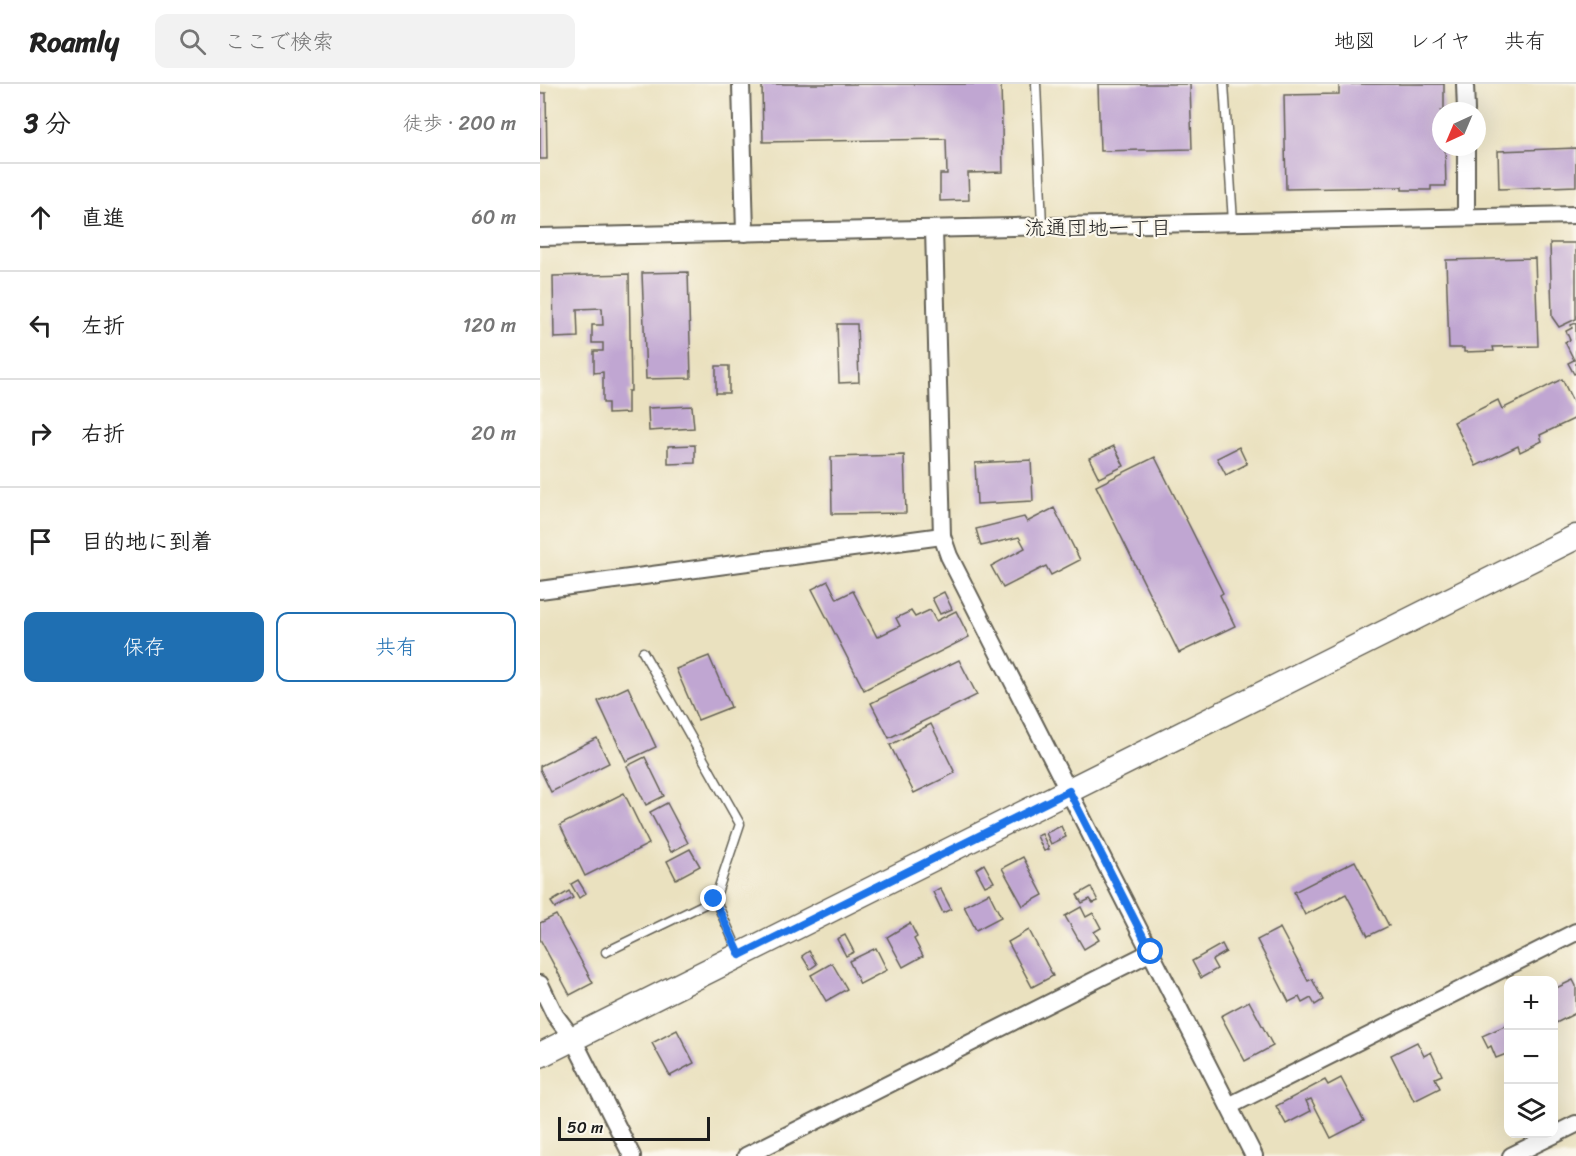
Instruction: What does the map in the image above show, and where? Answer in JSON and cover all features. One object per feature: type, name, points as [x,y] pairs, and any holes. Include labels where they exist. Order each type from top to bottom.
[{"type":"street","points":[[741,84],[745,233]]},
{"type":"street","points":[[1465,84],[1466,102]]},
{"type":"street","points":[[1466,156],[1466,218]]},
{"type":"street","points":[[540,237],[1576,215]]},
{"type":"street","points":[[934,228],[942,536],[949,556],[1254,1156]]},
{"type":"street","points":[[540,590],[942,536]]},
{"type":"street","points":[[540,1055],[1576,537]]},
{"type":"street","points":[[1229,1106],[1576,932]]},
{"type":"street","points":[[746,1156],[1151,952]]},
{"type":"street","points":[[540,984],[555,1015],[573,1039],[632,1156]]},
{"type":"street","points":[[1511,1156],[1576,1124]]},
{"type":"lane","points":[[1036,84],[1042,226]]},
{"type":"lane","points":[[1224,84],[1233,222]]},
{"type":"lane","points":[[643,652],[740,824],[714,899],[740,955]]},
{"type":"lane","points":[[606,952],[714,899]]},
{"type":"building","points":[[762,84],[1001,84],[1003,172],[968,173],[969,200],[940,201],[940,174],[947,174],[946,139],[763,142]]},
{"type":"building","points":[[1098,84],[1190,84],[1192,149],[1100,151]]},
{"type":"building","points":[[1339,84],[1444,84],[1444,102],[1432,102],[1432,156],[1445,156],[1446,186],[1431,186],[1431,190],[1402,190],[1402,187],[1286,189],[1284,95],[1339,94]]},
{"type":"building","points":[[540,93],[546,93],[547,159],[540,159]]},
{"type":"building","points":[[1576,148],[1576,186],[1499,189],[1498,151]]},
{"type":"building","points":[[1550,243],[1576,243],[1576,319],[1559,327],[1552,317]]},
{"type":"building","points":[[1535,258],[1538,346],[1493,347],[1494,351],[1464,352],[1464,348],[1449,348],[1446,260]]},
{"type":"building","points":[[688,272],[691,378],[646,379],[642,273]]},
{"type":"building","points":[[629,274],[631,391],[628,391],[628,413],[608,414],[608,403],[603,403],[603,372],[594,373],[594,351],[603,351],[603,343],[592,343],[592,325],[603,325],[602,308],[577,309],[578,337],[554,338],[553,276]]},
{"type":"building","points":[[1576,323],[1576,373],[1574,374],[1568,363],[1574,360],[1565,342],[1570,340],[1566,331]]},
{"type":"building","points":[[837,324],[857,324],[859,382],[839,383]]},
{"type":"building","points":[[716,366],[729,366],[729,393],[716,393]]},
{"type":"building","points":[[1562,379],[1576,408],[1576,418],[1540,435],[1542,441],[1520,452],[1518,446],[1476,466],[1454,422],[1498,400],[1502,409]]},
{"type":"building","points":[[692,406],[694,428],[649,431],[648,408]]},
{"type":"building","points":[[695,445],[695,463],[668,464],[668,446]]},
{"type":"building","points":[[1114,446],[1124,466],[1099,478],[1089,458]]},
{"type":"building","points":[[1239,447],[1247,464],[1226,475],[1217,458]]},
{"type":"building","points":[[904,455],[906,513],[832,514],[831,457]]},
{"type":"building","points":[[1155,457],[1223,593],[1220,595],[1235,626],[1179,653],[1096,486]]},
{"type":"building","points":[[1031,460],[1033,501],[977,504],[975,463]]},
{"type":"building","points":[[1054,508],[1080,560],[1051,575],[1046,566],[1003,588],[991,566],[1025,548],[1019,537],[981,546],[976,529],[1024,517],[1027,522]]},
{"type":"building","points":[[828,581],[837,599],[853,591],[877,637],[900,626],[896,618],[911,611],[915,617],[930,610],[936,621],[956,611],[969,637],[864,690],[812,589]]},
{"type":"building","points":[[944,592],[952,609],[940,614],[932,598]]},
{"type":"building","points":[[709,656],[731,707],[698,720],[676,669]]},
{"type":"building","points":[[959,660],[977,695],[889,738],[871,703]]},
{"type":"building","points":[[628,687],[656,747],[626,761],[598,701]]},
{"type":"building","points":[[931,724],[955,773],[914,793],[890,745]]},
{"type":"building","points":[[597,738],[609,763],[551,792],[540,766]]},
{"type":"building","points":[[645,757],[664,796],[646,805],[627,766]]},
{"type":"building","points":[[624,793],[649,844],[585,876],[560,825]]},
{"type":"building","points":[[667,803],[688,843],[671,852],[650,812]]},
{"type":"building","points":[[1061,826],[1066,837],[1051,844],[1046,833]]},
{"type":"building","points":[[1042,834],[1049,849],[1044,851],[1037,836]]},
{"type":"building","points":[[690,849],[700,866],[676,879],[667,861]]},
{"type":"building","points":[[1023,857],[1043,895],[1023,906],[1002,868]]},
{"type":"building","points":[[1355,861],[1389,926],[1368,936],[1346,894],[1305,915],[1294,892]]},
{"type":"building","points":[[984,864],[994,882],[985,886],[976,869]]},
{"type":"building","points":[[578,880],[586,893],[579,898],[571,884]]},
{"type":"building","points":[[1091,887],[1098,901],[1093,903],[1090,899],[1082,903],[1077,895]]},
{"type":"building","points":[[940,888],[951,909],[943,913],[933,892]]},
{"type":"building","points":[[569,891],[573,898],[555,908],[551,902]]},
{"type":"building","points":[[989,893],[1001,917],[976,930],[964,906]]},
{"type":"building","points":[[1081,907],[1086,917],[1093,913],[1101,928],[1094,932],[1099,940],[1084,949],[1065,916]]},
{"type":"building","points":[[556,915],[593,983],[570,995],[540,939],[540,923]]},
{"type":"building","points":[[910,923],[917,937],[914,939],[923,956],[903,967],[887,937]]},
{"type":"building","points":[[1280,928],[1308,981],[1312,979],[1323,1000],[1315,1005],[1311,998],[1302,1003],[1299,997],[1289,1002],[1257,940]]},
{"type":"building","points":[[1029,930],[1053,976],[1032,987],[1008,942]]},
{"type":"building","points":[[845,935],[854,952],[846,956],[837,939]]},
{"type":"building","points":[[1222,944],[1226,952],[1212,960],[1217,969],[1201,978],[1192,961]]},
{"type":"building","points":[[876,948],[887,970],[860,984],[849,961]]},
{"type":"building","points":[[809,951],[817,964],[810,969],[802,956]]},
{"type":"building","points":[[832,963],[847,989],[826,1001],[811,975]]},
{"type":"building","points":[[1573,980],[1576,986],[1576,1013],[1558,1022],[1558,987]]},
{"type":"building","points":[[1249,1001],[1273,1046],[1245,1061],[1221,1016]]},
{"type":"building","points":[[1504,1026],[1504,1055],[1496,1058],[1491,1046],[1488,1048],[1482,1036]]},
{"type":"building","points":[[677,1030],[694,1063],[670,1076],[652,1043]]},
{"type":"building","points":[[1417,1042],[1424,1056],[1431,1052],[1442,1075],[1435,1078],[1440,1088],[1414,1101],[1391,1055]]},
{"type":"building","points":[[1341,1078],[1364,1121],[1331,1138],[1311,1099],[1306,1101],[1311,1111],[1286,1124],[1276,1106],[1325,1080],[1328,1085]]},
{"type":"district","name":"流通団地一丁目","points":[[1098,228]]},
{"type":"route","points":[[714,899],[740,955],[1069,791],[1151,952]]}]
